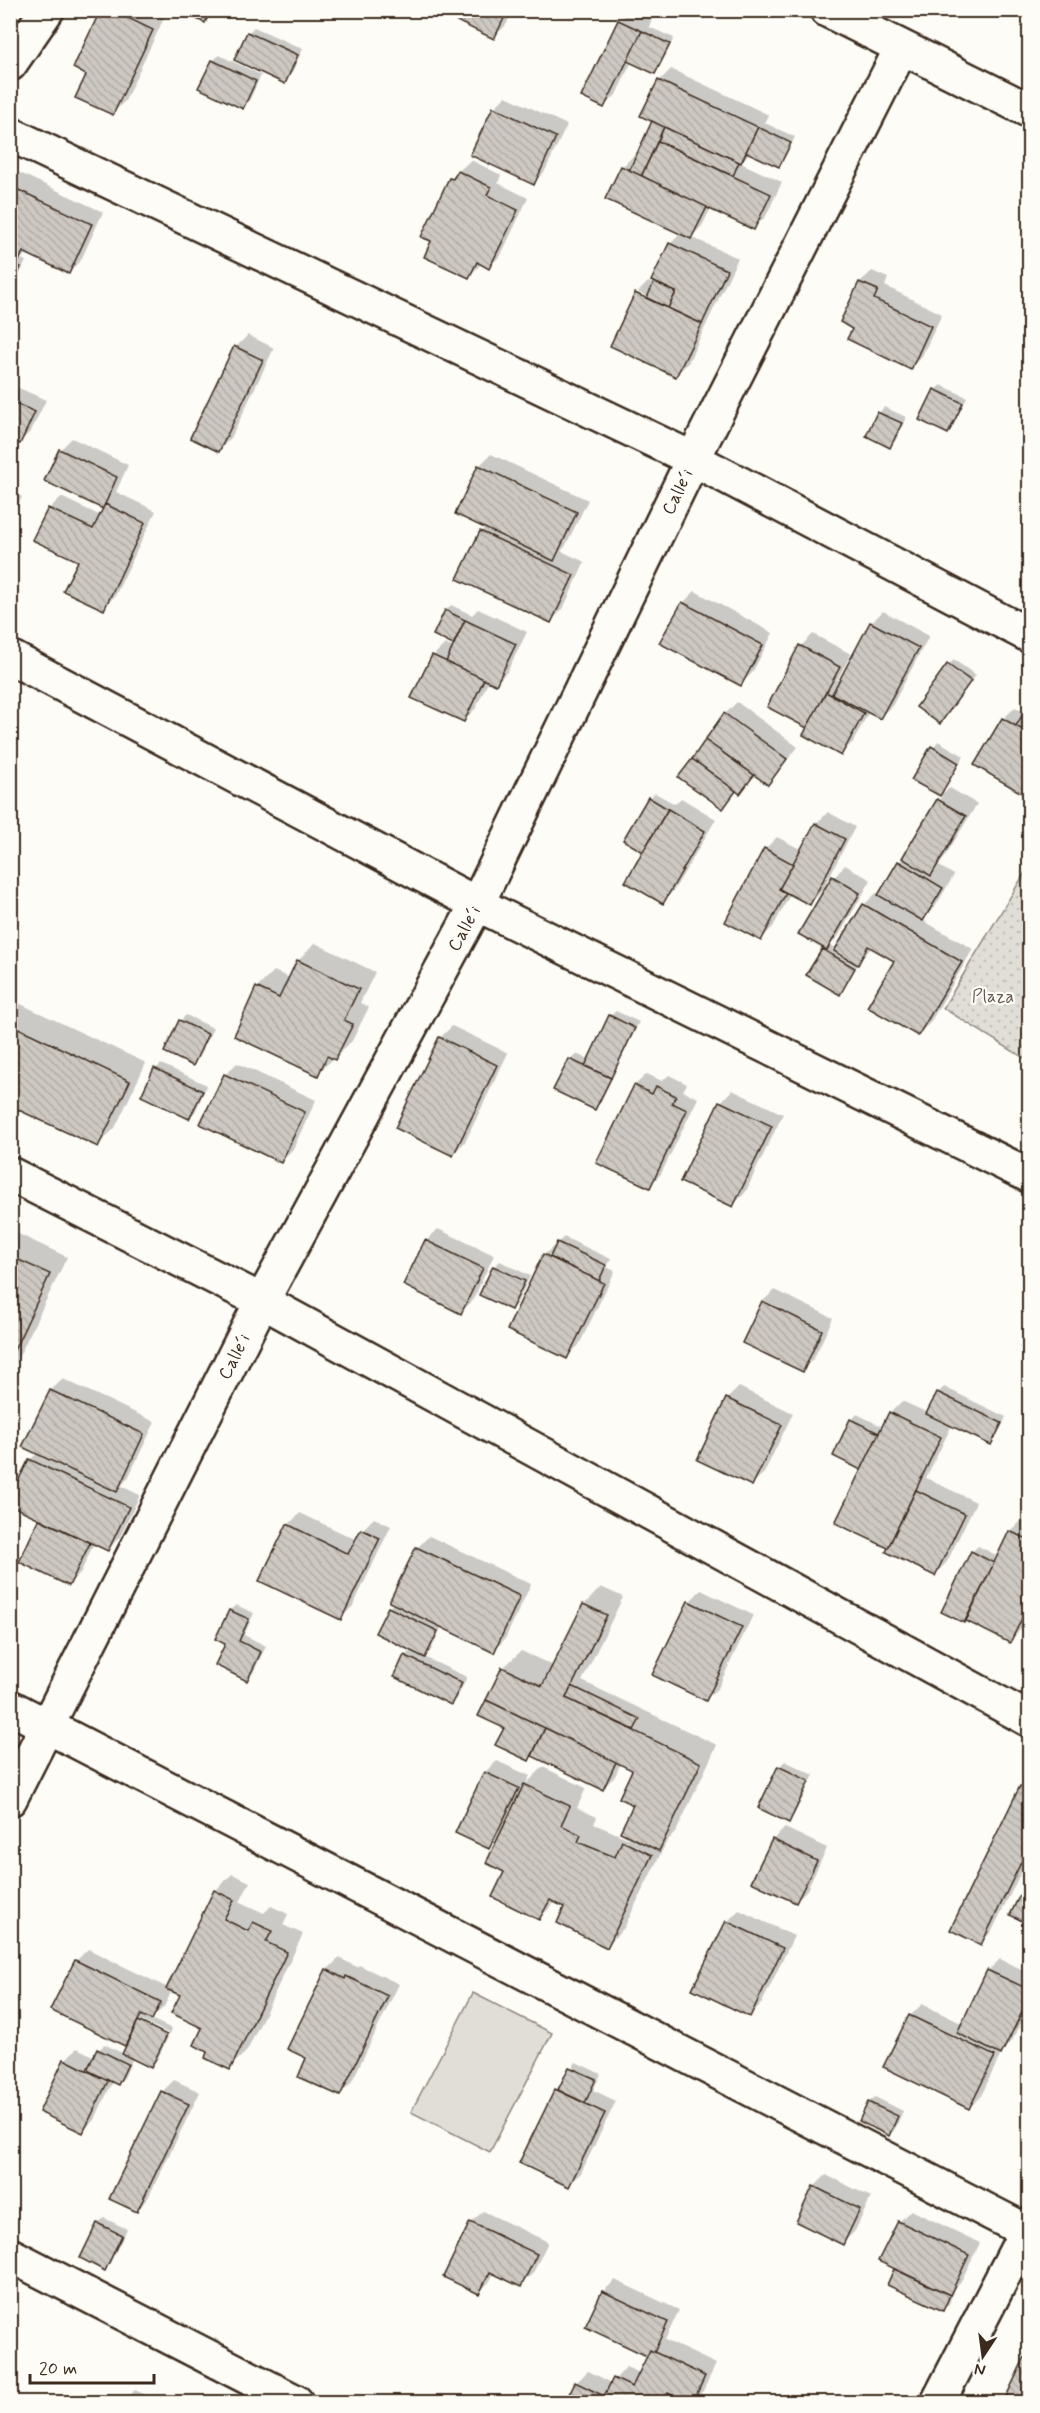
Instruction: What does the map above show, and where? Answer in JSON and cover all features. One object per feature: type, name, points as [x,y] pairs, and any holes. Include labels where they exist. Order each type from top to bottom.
[{"type":"street","points":[[10,64],[47,10]]},
{"type":"street","points":[[827,10],[1029,111]]},
{"type":"street","name":"Calle´i","points":[[10,1799],[262,1301],[477,904],[693,459],[901,49]]},
{"type":"street","points":[[10,134],[693,459],[1029,636]]},
{"type":"street","points":[[10,657],[477,904],[1029,1176]]},
{"type":"street","points":[[10,1174],[262,1301],[1029,1720]]},
{"type":"street","points":[[10,1707],[1028,2230],[938,2403]]},
{"type":"street","points":[[10,2255],[296,2403]]},
{"type":"green space","name":"Plaza","points":[[1029,866],[1029,1061],[943,1008]]},
{"type":"green space","points":[[473,1993],[552,2033],[490,2152],[411,2112]]},
{"type":"building","points":[[178,10],[211,10],[205,23]]},
{"type":"building","points":[[449,10],[508,10],[494,39],[446,16]]},
{"type":"building","points":[[519,10],[537,10],[534,17]]},
{"type":"building","points":[[100,11],[113,17],[116,12],[153,30],[113,115],[75,98],[86,75],[73,68]]},
{"type":"building","points":[[618,20],[642,31],[604,108],[581,97]]},
{"type":"building","points":[[642,31],[670,44],[655,74],[627,61]]},
{"type":"building","points":[[247,32],[298,55],[285,84],[234,60]]},
{"type":"building","points":[[212,60],[256,81],[243,109],[198,88]]},
{"type":"building","points":[[658,80],[758,127],[741,163],[640,116]]},
{"type":"building","points":[[493,107],[556,137],[534,185],[470,155]]},
{"type":"building","points":[[652,121],[664,127],[641,177],[629,171]]},
{"type":"building","points":[[664,127],[739,162],[733,176],[658,141]]},
{"type":"building","points":[[758,127],[791,143],[779,167],[746,152]]},
{"type":"building","points":[[658,141],[771,194],[754,230],[641,177]]},
{"type":"building","points":[[621,166],[707,207],[691,239],[605,199]]},
{"type":"building","points":[[458,171],[491,187],[487,195],[518,210],[489,269],[477,262],[469,278],[424,257],[431,241],[421,237],[449,178],[453,179]]},
{"type":"building","points":[[10,186],[92,224],[69,274],[23,252],[17,265],[10,262]]},
{"type":"building","points":[[669,243],[727,270],[702,324],[668,308],[676,292],[651,281]]},
{"type":"building","points":[[10,262],[21,267],[10,290]]},
{"type":"building","points":[[654,282],[676,292],[668,308],[647,298]]},
{"type":"building","points":[[859,282],[878,290],[874,299],[931,326],[911,370],[847,339],[852,329],[840,322]]},
{"type":"building","points":[[635,293],[702,324],[676,377],[610,346]]},
{"type":"building","points":[[234,346],[263,360],[219,452],[190,438]]},
{"type":"building","points":[[934,389],[963,403],[948,434],[919,420]]},
{"type":"building","points":[[10,401],[35,412],[20,444],[10,440]]},
{"type":"building","points":[[877,412],[902,423],[890,448],[866,436]]},
{"type":"building","points":[[59,449],[117,477],[103,509],[44,481]]},
{"type":"building","points":[[478,465],[577,512],[554,561],[455,514]]},
{"type":"building","points":[[105,504],[145,523],[104,610],[63,591],[78,561],[32,540],[48,508],[93,529]]},
{"type":"building","points":[[480,531],[574,575],[551,623],[457,579]]},
{"type":"building","points":[[682,602],[763,645],[741,686],[659,643]]},
{"type":"building","points":[[445,610],[465,620],[453,645],[433,635]]},
{"type":"building","points":[[465,620],[516,644],[496,685],[446,662]]},
{"type":"building","points":[[870,622],[919,648],[880,719],[832,694]]},
{"type":"building","points":[[799,645],[840,667],[807,728],[767,707]]},
{"type":"building","points":[[432,655],[484,679],[464,722],[411,698]]},
{"type":"building","points":[[947,664],[971,681],[940,724],[916,707]]},
{"type":"building","points":[[826,692],[864,713],[841,756],[803,735]]},
{"type":"building","points":[[1030,702],[1030,734],[1016,726]]},
{"type":"building","points":[[724,713],[787,759],[768,785],[705,740]]},
{"type":"building","points":[[1002,718],[1030,734],[1030,798],[974,765]]},
{"type":"building","points":[[705,740],[754,775],[740,794],[692,759]]},
{"type":"building","points":[[931,746],[959,763],[940,796],[911,780]]},
{"type":"building","points":[[692,759],[736,791],[723,809],[678,777]]},
{"type":"building","points":[[648,797],[668,809],[643,852],[623,840]]},
{"type":"building","points":[[937,799],[966,816],[931,876],[902,858]]},
{"type":"building","points":[[668,809],[705,831],[663,904],[625,882]]},
{"type":"building","points":[[815,823],[845,839],[810,905],[779,889]]},
{"type":"building","points":[[764,848],[793,864],[779,889],[786,893],[761,941],[725,922]]},
{"type":"building","points":[[898,861],[943,888],[923,921],[878,895]]},
{"type":"building","points":[[832,876],[860,893],[827,950],[798,934]]},
{"type":"building","points":[[863,904],[962,962],[918,1036],[867,1007],[894,961],[868,946],[858,965],[834,951]]},
{"type":"building","points":[[822,949],[855,968],[840,995],[806,975]]},
{"type":"building","points":[[297,960],[359,989],[344,1020],[353,1024],[335,1060],[327,1056],[318,1076],[234,1036],[256,987],[279,998]]},
{"type":"building","points":[[609,1015],[635,1028],[611,1078],[585,1066]]},
{"type":"building","points":[[179,1020],[208,1034],[193,1066],[164,1052]]},
{"type":"building","points":[[10,1024],[130,1081],[98,1147],[10,1106]]},
{"type":"building","points":[[439,1037],[497,1065],[453,1156],[395,1128]]},
{"type":"building","points":[[569,1059],[611,1078],[595,1110],[553,1090]]},
{"type":"building","points":[[154,1068],[203,1091],[189,1119],[141,1096]]},
{"type":"building","points":[[224,1074],[305,1112],[281,1163],[200,1124]]},
{"type":"building","points":[[634,1085],[652,1094],[656,1086],[676,1096],[672,1103],[687,1110],[650,1188],[596,1163]]},
{"type":"building","points":[[719,1101],[772,1126],[733,1207],[680,1182]]},
{"type":"building","points":[[425,1240],[483,1268],[461,1314],[403,1285]]},
{"type":"building","points":[[557,1242],[606,1265],[599,1281],[550,1257]]},
{"type":"building","points":[[543,1254],[604,1283],[567,1359],[507,1330]]},
{"type":"building","points":[[10,1256],[50,1274],[10,1359]]},
{"type":"building","points":[[493,1266],[525,1281],[511,1310],[479,1295]]},
{"type":"building","points":[[762,1301],[822,1330],[803,1372],[742,1343]]},
{"type":"building","points":[[1030,1328],[1030,1351],[1021,1347]]},
{"type":"building","points":[[50,1390],[144,1434],[117,1492],[22,1447]]},
{"type":"building","points":[[937,1392],[1002,1423],[991,1445],[926,1414]]},
{"type":"building","points":[[726,1398],[782,1425],[752,1486],[697,1460]]},
{"type":"building","points":[[889,1412],[941,1437],[888,1548],[835,1523]]},
{"type":"building","points":[[850,1419],[879,1433],[861,1470],[833,1456]]},
{"type":"building","points":[[29,1459],[129,1507],[108,1551],[10,1505],[10,1497]]},
{"type":"building","points":[[916,1490],[965,1514],[935,1576],[886,1552]]},
{"type":"building","points":[[39,1519],[90,1543],[69,1586],[19,1562]]},
{"type":"building","points":[[287,1524],[348,1554],[361,1529],[380,1538],[341,1620],[259,1581]]},
{"type":"building","points":[[1009,1531],[1030,1540],[1030,1602],[1010,1643],[966,1621]]},
{"type":"building","points":[[416,1547],[520,1596],[494,1653],[389,1602]]},
{"type":"building","points":[[971,1551],[994,1563],[964,1623],[941,1612]]},
{"type":"building","points":[[1030,1600],[1030,1617],[1023,1614]]},
{"type":"building","points":[[688,1601],[742,1627],[706,1701],[652,1675]]},
{"type":"building","points":[[583,1604],[607,1615],[566,1698],[701,1763],[659,1851],[620,1832],[633,1805],[619,1798],[632,1770],[486,1700],[502,1667],[542,1686]]},
{"type":"building","points":[[388,1607],[438,1631],[425,1658],[375,1633]]},
{"type":"building","points":[[229,1610],[249,1619],[239,1641],[261,1652],[247,1681],[215,1665],[225,1644],[215,1639]]},
{"type":"building","points":[[404,1655],[462,1683],[451,1705],[394,1677]]},
{"type":"building","points":[[572,1686],[640,1719],[634,1730],[566,1698]]},
{"type":"building","points":[[486,1700],[545,1728],[529,1761],[495,1745],[504,1728],[478,1716]]},
{"type":"building","points":[[545,1728],[616,1762],[603,1790],[532,1756]]},
{"type":"building","points":[[778,1766],[809,1781],[789,1823],[758,1808]]},
{"type":"building","points":[[484,1772],[519,1788],[489,1849],[455,1833]]},
{"type":"building","points":[[524,1784],[570,1806],[561,1825],[581,1835],[578,1842],[615,1857],[622,1841],[652,1855],[607,1948],[557,1923],[564,1907],[550,1900],[539,1920],[492,1897],[504,1872],[486,1863]]},
{"type":"building","points":[[1020,1786],[1030,1790],[1030,1844],[981,1945],[950,1930]]},
{"type":"building","points":[[772,1839],[817,1861],[796,1903],[751,1882]]},
{"type":"building","points":[[1030,1874],[1030,1925],[1010,1915]]},
{"type":"building","points":[[214,1890],[234,1900],[224,1919],[248,1931],[253,1922],[272,1931],[266,1942],[287,1952],[230,2070],[205,2058],[207,2052],[194,2045],[202,2028],[171,2013],[180,1995],[166,1989]]},
{"type":"building","points":[[726,1921],[783,1948],[750,2017],[692,1989]]},
{"type":"building","points":[[75,1960],[161,2002],[152,2020],[141,2015],[125,2046],[50,2010]]},
{"type":"building","points":[[326,1969],[388,1996],[340,2096],[298,2077],[306,2058],[287,2049]]},
{"type":"building","points":[[987,1970],[1030,1990],[1030,1996],[1001,2055],[957,2033]]},
{"type":"building","points":[[909,2015],[995,2056],[969,2109],[883,2067]]},
{"type":"building","points":[[138,2021],[167,2035],[151,2068],[122,2054]]},
{"type":"building","points":[[97,2049],[128,2064],[118,2085],[87,2070]]},
{"type":"building","points":[[64,2059],[108,2081],[83,2133],[39,2112]]},
{"type":"building","points":[[569,2067],[596,2079],[585,2103],[558,2090]]},
{"type":"building","points":[[555,2089],[605,2113],[569,2187],[519,2163]]},
{"type":"building","points":[[161,2091],[189,2104],[137,2212],[109,2199]]},
{"type":"building","points":[[868,2102],[898,2116],[889,2136],[859,2121]]},
{"type":"building","points":[[813,2186],[860,2209],[843,2245],[796,2222]]},
{"type":"building","points":[[898,2221],[969,2255],[950,2295],[878,2261]]},
{"type":"building","points":[[470,2222],[537,2254],[521,2287],[490,2272],[479,2294],[443,2277]]},
{"type":"building","points":[[97,2223],[122,2235],[105,2271],[80,2258]]},
{"type":"building","points":[[894,2269],[950,2295],[943,2311],[887,2285]]},
{"type":"building","points":[[602,2291],[668,2322],[651,2358],[585,2327]]},
{"type":"building","points":[[1030,2346],[1030,2402],[1011,2402],[1005,2399]]},
{"type":"building","points":[[650,2350],[705,2376],[693,2402],[687,2402],[668,2393],[663,2402],[565,2402],[575,2382],[604,2396],[613,2378],[632,2387]]}]
